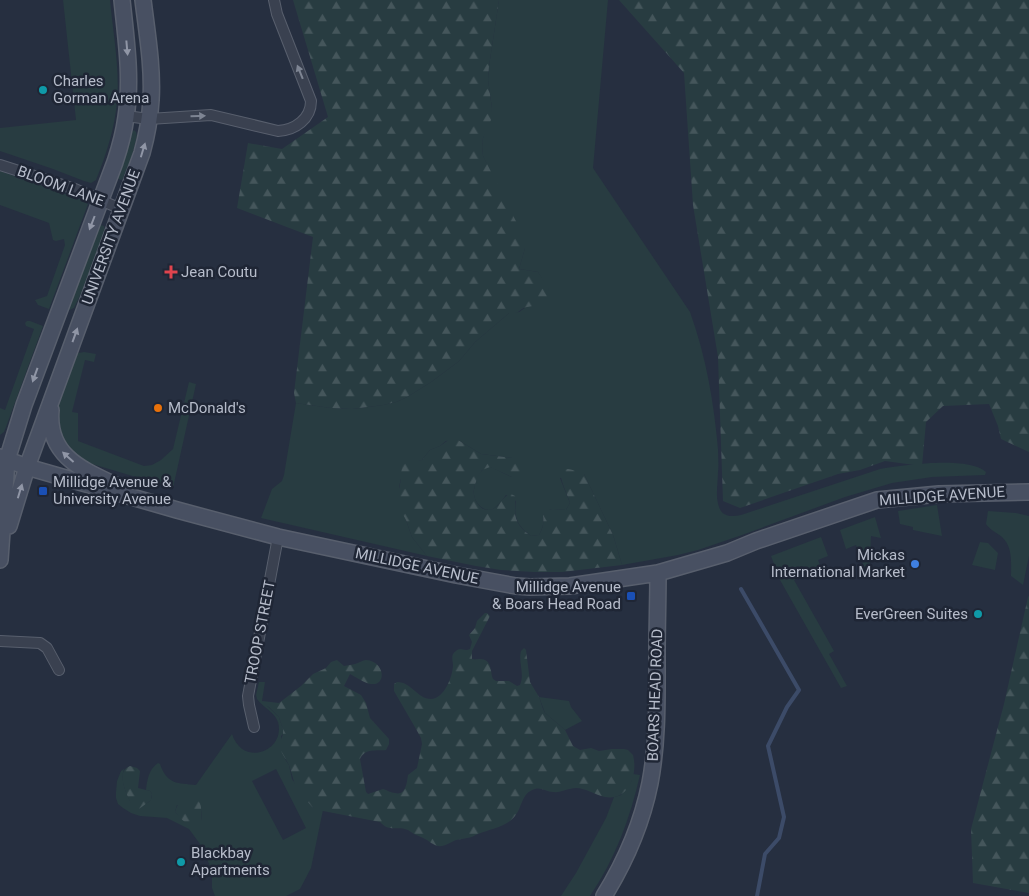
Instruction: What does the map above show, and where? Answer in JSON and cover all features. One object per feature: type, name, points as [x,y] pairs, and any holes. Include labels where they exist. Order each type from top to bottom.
[{"type":"main road","name":"UNIVERSITY AVENUE","points":[[1,555],[4,458],[101,200],[123,136],[129,80],[122,0]]},
{"type":"main road","name":"UNIVERSITY AVENUE","points":[[1,555],[27,467],[142,153],[150,118],[151,99],[150,65],[143,0]]},
{"type":"main road","points":[[52,398],[50,419],[52,431],[55,441],[66,456],[91,473],[157,505]]},
{"type":"main road","name":"MILLIDGE AVENUE","points":[[4,458],[27,467],[157,505],[278,537],[456,575],[530,587],[570,586],[658,573],[727,553],[756,541],[877,500],[939,494],[1029,492]]},
{"type":"main road","name":"MILLIDGE AVENUE","points":[[1012,491],[1029,496]]},
{"type":"main road","name":"BOARS HEAD ROAD","points":[[604,896],[625,856],[640,818],[650,784],[656,730],[658,573]]},
{"type":"street","points":[[126,116],[150,118],[219,116],[278,131],[293,128],[305,119],[311,109],[311,101],[277,14],[274,0]]},
{"type":"street","name":"BLOOM LANE","points":[[0,164],[66,185],[121,209]]},
{"type":"street","name":"TROOP STREET","points":[[254,727],[248,696],[278,537]]},
{"type":"street","points":[[0,640],[44,645],[59,670]]},
{"type":"green space","points":[[63,0],[110,0],[117,64],[117,101],[107,151],[96,180],[91,183],[0,151],[0,128],[76,120]]},
{"type":"green space","points":[[293,0],[499,0],[488,80],[492,109],[491,120],[483,138],[483,156],[525,239],[525,248],[519,269],[538,272],[547,285],[549,294],[542,304],[524,308],[516,313],[509,313],[475,342],[459,361],[431,382],[396,402],[352,409],[296,403],[294,393],[313,237],[237,208],[248,143],[282,149],[328,117]]},
{"type":"green space","points":[[499,0],[608,0],[593,168],[690,312],[701,346],[712,397],[718,449],[717,498],[722,513],[731,516],[741,515],[891,467],[935,463],[965,464],[977,467],[986,472],[985,475],[932,477],[892,483],[845,497],[698,550],[622,565],[613,535],[584,474],[560,478],[570,503],[566,510],[551,509],[543,515],[543,526],[539,535],[531,536],[523,529],[516,517],[516,501],[506,495],[493,509],[486,510],[478,504],[474,495],[480,473],[486,468],[490,467],[512,477],[512,458],[481,454],[458,440],[446,441],[430,450],[422,460],[401,474],[399,487],[406,520],[412,537],[427,556],[261,518],[272,489],[282,481],[284,475],[296,403],[352,409],[396,402],[431,382],[459,361],[475,342],[509,313],[519,312],[549,291],[538,272],[519,269],[525,248],[483,156],[483,138],[492,109],[488,80]]},
{"type":"green space","points":[[619,0],[1029,0],[1029,452],[1001,439],[989,404],[943,406],[926,422],[922,466],[885,461],[860,470],[838,474],[740,508],[723,501],[718,357],[693,205],[684,73]]},
{"type":"green space","points":[[134,130],[137,136],[132,155],[121,180],[117,178],[130,134]]},
{"type":"green space","points":[[0,171],[80,199],[88,204],[49,309],[38,305],[35,300],[47,296],[65,245],[64,239],[53,240],[49,223],[0,205]]},
{"type":"green space","points":[[101,225],[104,226],[105,230],[83,289],[74,308],[69,310],[68,308]]},
{"type":"green space","points":[[27,321],[43,326],[6,427],[0,435],[0,408],[5,410],[34,329],[26,326],[25,323]]},
{"type":"green space","points":[[84,352],[96,354],[94,362],[85,360],[72,412],[78,413],[78,441],[144,466],[152,465],[161,460],[173,449],[189,382],[196,384],[173,488],[82,461],[66,448],[57,434],[56,398],[73,354]]},
{"type":"green space","points":[[450,439],[458,440],[481,454],[512,458],[523,464],[522,471],[518,477],[512,477],[490,467],[482,470],[476,482],[474,497],[481,508],[489,510],[496,507],[508,495],[515,496],[517,521],[531,536],[539,535],[543,526],[543,515],[548,510],[566,510],[570,503],[562,481],[562,471],[565,469],[573,470],[584,474],[613,535],[622,565],[562,572],[534,572],[501,570],[427,556],[412,537],[399,507],[397,499],[402,466],[406,462],[422,460],[430,450]]},
{"type":"green space","points":[[937,505],[942,536],[913,530],[913,527],[900,524],[898,511]]},
{"type":"green space","points":[[988,511],[1029,516],[1029,556],[1023,585],[1011,576],[1011,555],[1006,541],[986,524]]},
{"type":"green space","points":[[875,517],[881,538],[871,536],[870,565],[864,567],[856,545],[846,549],[840,530]]},
{"type":"green space","points":[[821,537],[828,556],[818,560],[820,565],[794,580],[834,651],[829,654],[847,686],[841,688],[780,580],[771,556]]},
{"type":"green space","points":[[980,542],[988,543],[998,553],[995,570],[972,565]]},
{"type":"green space","points":[[1029,596],[1029,893],[973,883],[971,829],[1004,704]]},
{"type":"green space","points":[[485,613],[490,616],[472,651],[472,659],[487,661],[493,679],[496,681],[509,681],[517,686],[520,685],[521,681],[520,655],[524,648],[526,650],[530,682],[539,697],[545,713],[565,730],[573,746],[580,750],[591,748],[599,751],[624,749],[633,755],[633,778],[626,790],[620,795],[605,797],[580,788],[556,792],[535,789],[527,794],[518,812],[508,823],[470,838],[456,840],[440,846],[434,845],[408,830],[390,828],[380,822],[318,810],[312,807],[296,788],[289,765],[282,753],[280,743],[283,729],[279,717],[262,701],[279,703],[313,674],[337,660],[344,666],[366,660],[377,664],[382,673],[380,681],[376,684],[371,684],[350,674],[344,686],[361,695],[366,703],[370,718],[389,739],[386,750],[375,750],[365,753],[360,759],[366,792],[368,794],[383,789],[394,793],[402,792],[408,775],[417,768],[422,744],[421,738],[394,691],[394,684],[397,682],[407,685],[426,698],[436,698],[440,695],[447,686],[451,675],[453,654],[461,649],[470,649],[472,642],[469,635],[475,628],[477,621]]},
{"type":"green space","points":[[259,682],[265,682],[262,701],[279,717],[283,729],[281,736],[285,759],[289,765],[292,779],[312,807],[323,810],[311,868],[300,889],[286,896],[215,896],[212,888],[210,866],[200,844],[189,829],[167,818],[140,816],[123,808],[118,804],[116,798],[117,781],[121,771],[124,769],[123,782],[131,803],[145,804],[152,796],[150,791],[146,790],[149,775],[152,768],[158,763],[166,776],[174,782],[196,785],[232,734],[237,744],[245,751],[253,753],[262,752],[270,748],[276,741],[279,732],[278,722],[274,715],[259,702],[256,695]],"holes":[[[276,769],[306,828],[283,840],[252,781]],[[177,805],[201,809],[202,821],[184,821],[175,812]]]},
{"type":"green space","points":[[539,697],[569,701],[571,707],[582,721],[565,730],[545,713]]},
{"type":"green space","points":[[130,766],[140,771],[138,788],[150,791],[152,794],[151,800],[139,809],[132,806],[125,791],[123,773]]},
{"type":"green space","points":[[633,774],[640,775],[631,807],[621,838],[599,882],[590,896],[561,896],[606,818],[614,797],[621,795],[631,782]]},
{"type":"green space","points":[[185,797],[199,801],[202,821],[197,827],[187,824],[175,812],[179,803]]},
{"type":"waterway","points":[[741,589],[799,690],[787,707],[768,746],[784,817],[779,838],[765,854],[757,896]]},
{"type":"place","name":"Charles Gorman Arena","points":[[43,90]]},
{"type":"place","name":"Jean Coutu","points":[[171,272]]},
{"type":"place","name":"McDonald's","points":[[158,408]]},
{"type":"place","name":"Millidge Avenue & University Avenue","points":[[43,491]]},
{"type":"place","name":"Mickas International Market","points":[[915,564]]},
{"type":"place","name":"Millidge Avenue & Boars Head Road","points":[[631,596]]},
{"type":"place","name":"EverGreen Suites","points":[[978,614]]},
{"type":"place","name":"Blackbay Apartments","points":[[181,862]]}]
